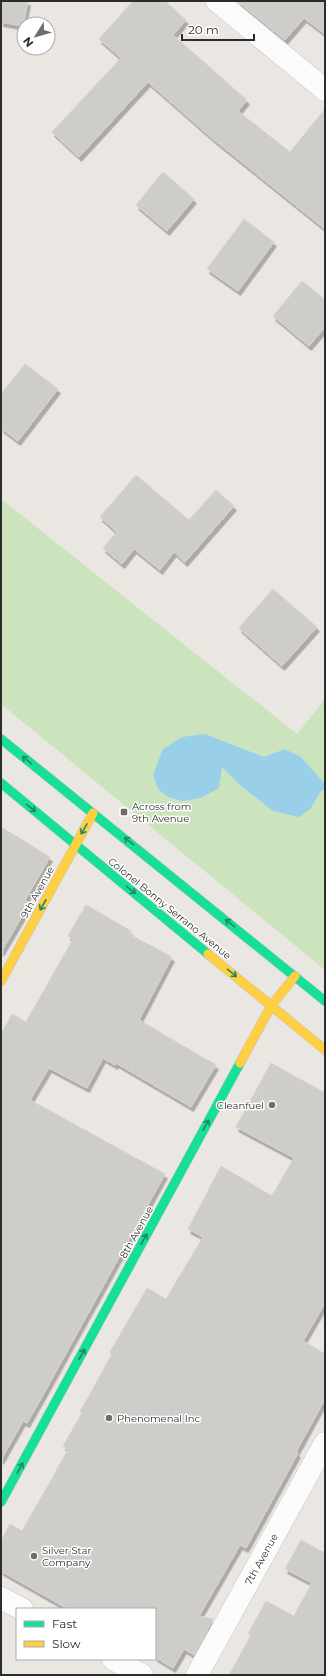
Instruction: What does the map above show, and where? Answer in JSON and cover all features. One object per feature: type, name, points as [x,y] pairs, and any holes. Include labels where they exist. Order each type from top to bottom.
[{"type":"main road","points":[[1,739],[325,1001]]},
{"type":"main road","name":"Colonel Bonny Serrano Avenue","points":[[1,783],[325,1050]]},
{"type":"main road","name":"9th Avenue","points":[[1,981],[93,813]]},
{"type":"main road","name":"8th Avenue","points":[[1,1502],[271,1006],[295,976]]},
{"type":"street","points":[[217,1],[325,90]]},
{"type":"street","name":"7th Avenue","points":[[197,1675],[325,1443]]},
{"type":"street","points":[[1,1598],[20,1608]]},
{"type":"street","points":[[115,1660],[142,1675]]},
{"type":"green space","points":[[1,499],[297,734],[325,699],[325,970],[1,704]]},
{"type":"water","points":[[205,734],[264,757],[285,749],[301,757],[325,784],[325,789],[320,792],[311,808],[299,817],[273,811],[240,785],[222,767],[219,788],[201,798],[182,801],[168,797],[159,790],[153,775],[163,749],[182,737]]},
{"type":"building","points":[[1,1],[28,1],[25,16],[16,16],[16,25],[1,22]]},
{"type":"building","points":[[133,1],[165,1],[186,20],[173,35],[247,100],[238,111],[290,152],[325,109],[325,229],[213,139],[148,82],[79,157],[52,132],[121,58],[99,39]]},
{"type":"building","points":[[237,1],[325,1],[325,34],[304,18],[285,40]]},
{"type":"building","points":[[163,172],[194,199],[167,231],[136,205]]},
{"type":"building","points":[[244,219],[274,242],[238,291],[207,269]]},
{"type":"building","points":[[302,281],[325,300],[325,327],[309,346],[273,316]]},
{"type":"building","points":[[25,364],[58,389],[18,441],[1,428],[1,394]]},
{"type":"building","points":[[136,475],[189,520],[216,490],[234,506],[185,562],[174,552],[160,570],[134,549],[122,564],[103,548],[117,532],[100,517]]},
{"type":"building","points":[[273,589],[317,627],[282,666],[239,628]]},
{"type":"building","points":[[1,827],[50,857],[25,900],[30,903],[1,952]]},
{"type":"building","points":[[86,905],[131,931],[129,934],[172,957],[139,1020],[216,1065],[191,1107],[116,1063],[115,1065],[103,1058],[87,1088],[49,1068],[30,1100],[165,1174],[27,1423],[23,1421],[1,1460],[1,1034],[12,1014],[26,1022],[73,939],[68,936]]},
{"type":"building","points":[[271,1063],[325,1093],[325,1303],[303,1341],[325,1354],[325,1399],[296,1452],[298,1453],[246,1548],[240,1545],[199,1616],[213,1619],[194,1655],[184,1649],[173,1668],[156,1658],[156,1608],[66,1608],[1,1571],[1,1541],[10,1524],[22,1531],[68,1449],[63,1446],[82,1413],[80,1412],[112,1354],[110,1352],[147,1288],[166,1299],[203,1237],[188,1229],[221,1166],[272,1196],[294,1158],[236,1127]]},
{"type":"building","points":[[301,1540],[325,1553],[325,1675],[229,1675],[251,1635],[248,1634],[266,1601],[294,1616],[312,1583],[285,1569]]},
{"type":"traffic: fast","points":[[1,739],[325,1001]]},
{"type":"traffic: fast","points":[[1,783],[208,954]]},
{"type":"traffic: fast","points":[[1,1502],[240,1063]]},
{"type":"traffic: slow","points":[[1,981],[93,813]]},
{"type":"traffic: slow","points":[[208,954],[325,1050]]},
{"type":"traffic: slow","points":[[240,1063],[271,1006],[295,976]]},
{"type":"place","name":"Across from 9th Avenue","points":[[124,812]]},
{"type":"place","name":"Cleanfuel","points":[[272,1105]]},
{"type":"place","name":"Phenomenal Inc","points":[[109,1418]]},
{"type":"place","name":"Silver Star Company","points":[[34,1556]]}]
